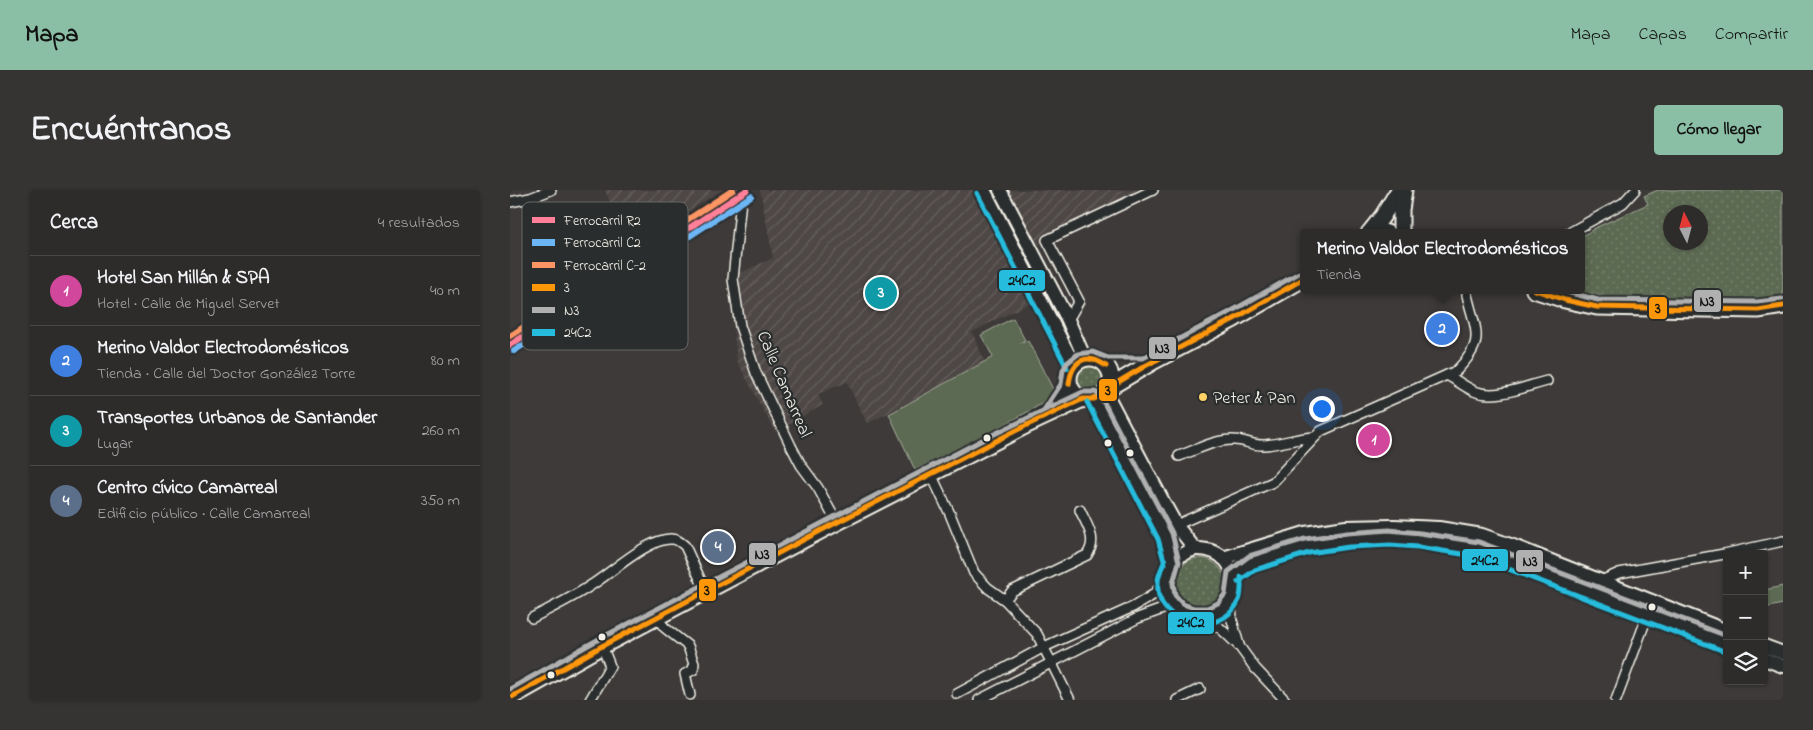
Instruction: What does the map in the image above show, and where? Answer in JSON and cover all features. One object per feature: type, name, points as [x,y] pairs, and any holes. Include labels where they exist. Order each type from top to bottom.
[{"type":"main road","points":[[984,190],[1044,305],[1080,362]]},
{"type":"main road","points":[[1000,190],[1068,320],[1080,362]]},
{"type":"main road","points":[[1373,229],[1398,190]]},
{"type":"main road","points":[[1401,229],[1404,190]]},
{"type":"main road","points":[[510,698],[602,646],[931,474],[1050,414],[1098,395],[1145,366],[1234,319],[1300,281]]},
{"type":"main road","points":[[1234,319],[1280,302],[1300,292]]},
{"type":"main road","points":[[1546,294],[1597,307],[1758,310],[1783,306]]},
{"type":"main road","points":[[1093,358],[1106,366],[1110,373],[1098,395],[1074,393],[1070,384],[1069,374],[1080,362],[1093,358]]},
{"type":"main road","points":[[1106,366],[1145,366]]},
{"type":"main road","points":[[1050,414],[1070,384]]},
{"type":"main road","points":[[1098,395],[1176,525],[1195,549]]},
{"type":"main road","points":[[1098,395],[1164,536],[1172,562]]},
{"type":"main road","points":[[1223,558],[1280,539],[1325,529],[1346,527],[1394,526],[1439,528],[1482,535],[1603,580],[1651,608],[1723,642]]},
{"type":"main road","points":[[1234,576],[1252,563],[1307,546],[1364,539],[1419,540],[1476,549],[1651,608],[1723,630]]},
{"type":"main road","points":[[1195,549],[1210,550],[1223,558],[1230,566],[1234,576],[1231,599],[1225,607],[1207,617],[1196,618],[1182,613],[1171,606],[1166,593],[1165,581],[1167,571],[1172,562],[1182,553],[1195,549]]},
{"type":"main road","points":[[1768,647],[1783,653]]},
{"type":"main road","points":[[1768,660],[1783,666]]},
{"type":"street","points":[[510,202],[530,198],[551,190]]},
{"type":"street","name":"Calle Camarreal","points":[[742,190],[733,279],[740,326],[756,373],[787,438],[801,465],[818,488],[837,523]]},
{"type":"street","points":[[1068,320],[1079,301],[1047,240],[1154,190]]},
{"type":"street","points":[[1576,229],[1614,209],[1623,203],[1635,190]]},
{"type":"street","points":[[1176,525],[1273,482],[1322,431],[1456,371],[1475,348],[1477,336],[1467,294]]},
{"type":"street","points":[[1448,375],[1474,392],[1483,394],[1506,393],[1547,381]]},
{"type":"street","points":[[1179,456],[1226,439],[1264,446],[1297,438],[1314,438]]},
{"type":"street","points":[[931,474],[974,573],[988,588],[1005,600],[1036,634],[1070,700]]},
{"type":"street","points":[[1005,600],[1012,591],[1087,555],[1092,548],[1092,540],[1080,510]]},
{"type":"street","points":[[532,618],[592,585],[646,548],[663,540],[672,539],[679,541],[685,546],[706,592]]},
{"type":"street","points":[[1603,580],[1619,574],[1783,541]]},
{"type":"street","points":[[957,694],[1044,647],[1133,607],[1153,595],[1165,581]]},
{"type":"street","points":[[1231,599],[1232,620],[1239,646]]},
{"type":"street","points":[[979,700],[1138,618],[1171,606]]},
{"type":"street","points":[[1616,700],[1651,608]]},
{"type":"street","points":[[657,618],[665,628],[688,646],[694,664],[693,670],[685,674],[690,695]]},
{"type":"street","points":[[1196,618],[1220,628],[1239,646],[1255,668],[1286,700]]},
{"type":"street","points":[[590,700],[610,666],[602,646]]},
{"type":"street","points":[[1177,700],[1200,689]]},
{"type":"shaded area","points":[[605,190],[722,190],[688,211],[688,202],[610,202]]},
{"type":"shaded area","points":[[760,190],[1138,190],[1008,262],[1030,303],[972,332],[985,362],[867,424],[847,382],[818,394],[823,405],[775,432],[737,361],[728,278],[773,258]]},
{"type":"green space","points":[[1658,190],[1783,190],[1783,296],[1746,300],[1640,302],[1585,293],[1585,234],[1597,227],[1648,204],[1644,196]]},
{"type":"green space","points":[[1013,318],[1025,340],[1020,343],[1028,341],[1055,393],[1050,399],[1017,418],[915,470],[889,414],[993,357],[981,335]]},
{"type":"green space","points":[[1090,366],[1099,370],[1103,379],[1099,388],[1090,392],[1081,388],[1077,379],[1081,370]]},
{"type":"green space","points":[[1200,558],[1209,560],[1220,569],[1225,583],[1223,592],[1214,603],[1200,608],[1191,606],[1180,597],[1175,583],[1177,574],[1186,563]]},
{"type":"green space","points":[[1783,586],[1783,604],[1768,607],[1768,589]]},
{"type":"railway","points":[[688,221],[736,190]]},
{"type":"railway","points":[[510,339],[522,331]]},
{"type":"rail line","name":"C-2","points":[[688,219],[733,190]]},
{"type":"rail line","name":"R2","points":[[688,229],[747,190]]},
{"type":"rail line","name":"C2","points":[[688,237],[751,196]]},
{"type":"rail line","name":"C-2","points":[[510,336],[522,328]]},
{"type":"rail line","name":"R2","points":[[510,345],[522,337]]},
{"type":"rail line","name":"C2","points":[[514,351],[522,346]]},
{"type":"transit line","name":"24C2","points":[[977,193],[1067,368]]},
{"type":"transit line","name":"N3","points":[[1044,410],[1061,384],[1063,370],[1067,363],[1078,354],[1093,352],[1108,358],[1143,358],[1299,273]]},
{"type":"transit line","name":"3","points":[[510,698],[602,646],[1025,426],[1083,399],[1094,399],[1106,393],[1110,387],[1145,366],[1234,319],[1300,281]]},
{"type":"transit line","name":"3","points":[[1547,294],[1597,307],[1758,310],[1783,306]]},
{"type":"transit line","name":"N3","points":[[1575,294],[1598,300],[1757,302],[1782,299]]},
{"type":"transit line","name":"3","points":[[1069,384],[1073,369],[1081,361],[1086,359],[1092,360],[1106,366]]},
{"type":"transit line","name":"N3","points":[[510,689],[599,639],[988,437],[1083,392],[1095,392],[1100,395],[1172,533],[1179,562],[1173,583],[1175,595],[1183,604],[1194,608],[1207,608],[1218,603],[1225,594],[1228,572],[1249,556],[1305,539],[1389,530],[1479,542],[1723,634]]},
{"type":"transit line","name":"24C2","points":[[1087,402],[1158,539],[1165,564]]},
{"type":"transit line","name":"24C2","points":[[1238,582],[1255,570],[1309,553],[1349,547],[1390,545],[1418,547],[1474,556],[1723,651]]},
{"type":"transit line","name":"24C2","points":[[1165,560],[1158,579],[1159,597],[1166,609],[1177,617],[1190,622],[1204,624],[1218,621],[1230,613],[1240,597],[1241,577]]},
{"type":"place","name":"Transportes Urbanos de Santander","points":[[881,293]]},
{"type":"place","name":"Merino Valdor Electrodomésticos","points":[[1442,329]]},
{"type":"place","name":"Peter & Pan","points":[[1203,397]]},
{"type":"place","name":"Hotel San Millán & SPA","points":[[1374,440]]},
{"type":"place","name":"Centro cívico Camarreal","points":[[718,547]]}]
